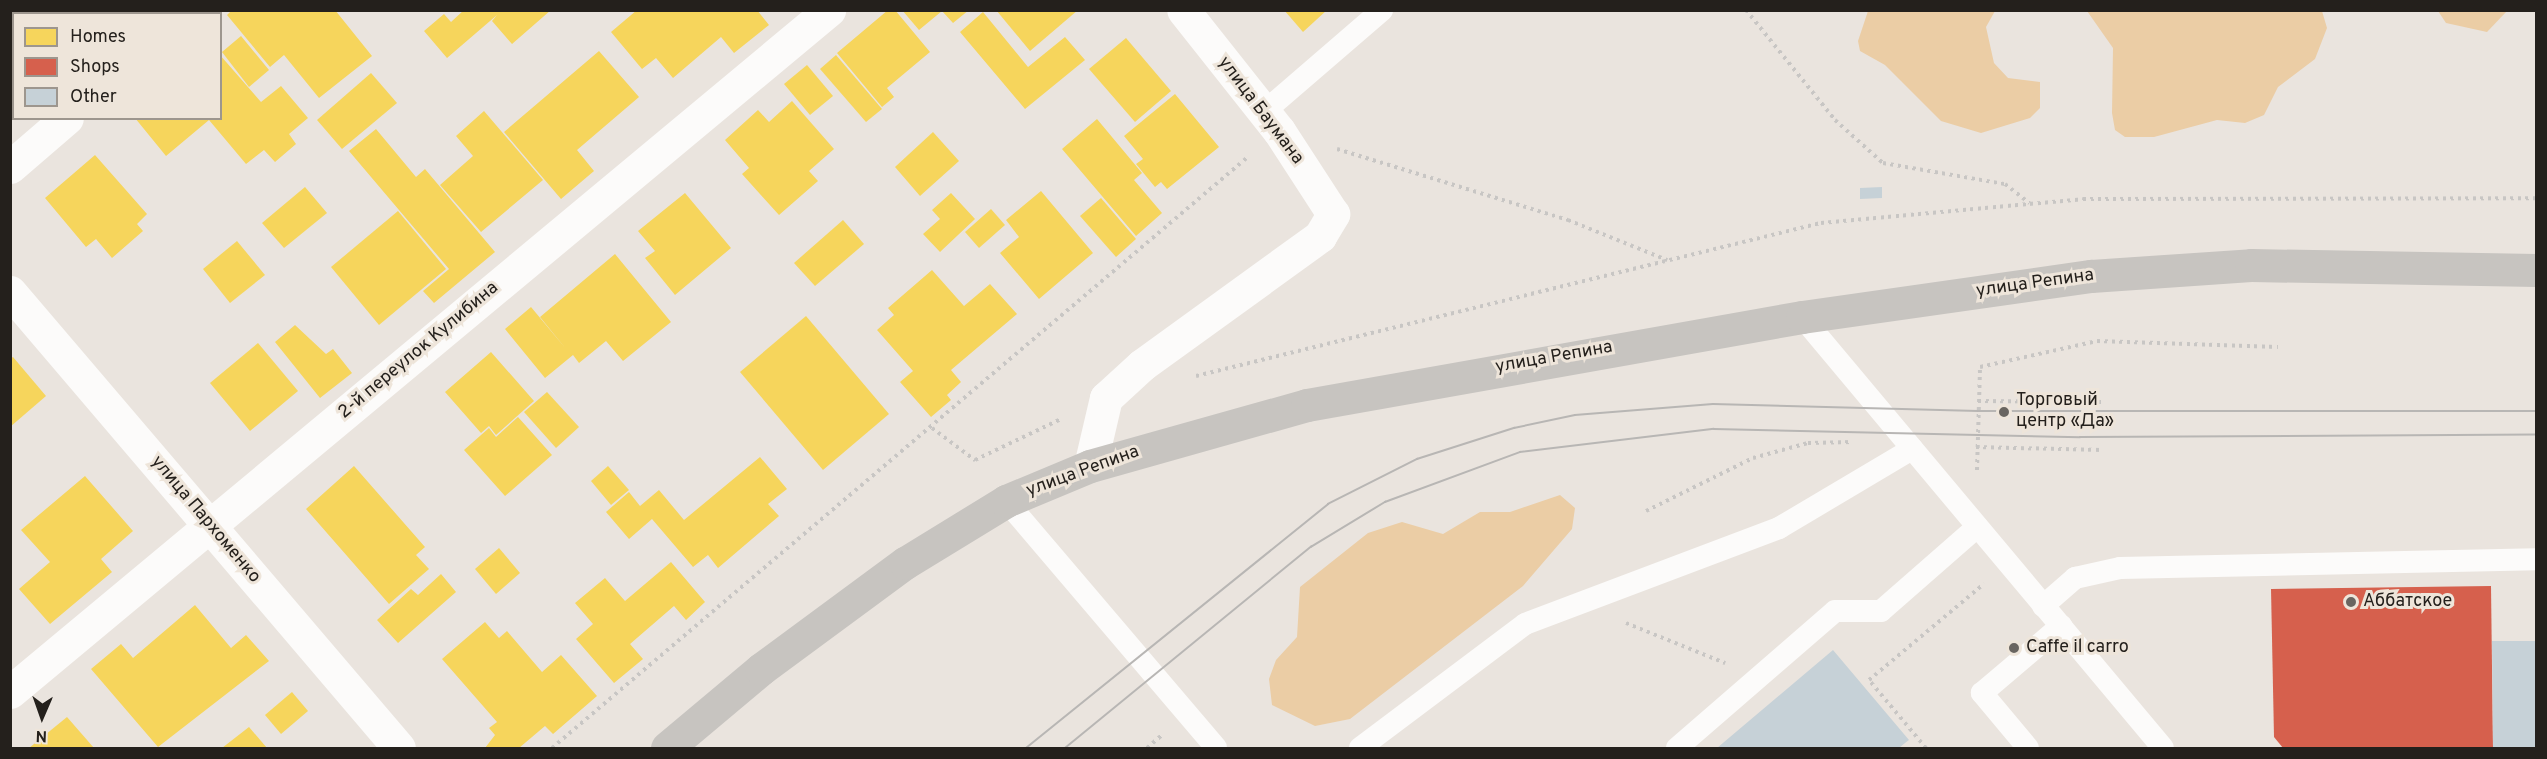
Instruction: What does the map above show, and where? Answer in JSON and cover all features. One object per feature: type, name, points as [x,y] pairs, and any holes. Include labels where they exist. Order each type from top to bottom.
[{"type":"street","name":"2-й переулок Кулибина","points":[[10,692],[829,10]]},
{"type":"street","name":"улица Баумана","points":[[1106,398],[1142,365],[1320,236],[1333,214],[1272,121],[1183,10]]},
{"type":"street","points":[[10,167],[65,120]]},
{"type":"street","name":"улица Репина","points":[[667,748],[761,669],[905,562],[1006,501],[1090,466],[1174,440],[1412,382],[1802,317],[2170,268],[2393,265],[2536,270]]},
{"type":"street","name":"улица Пархоменко","points":[[10,292],[399,748]]},
{"type":"street","points":[[1090,466],[1106,398]]},
{"type":"lane","points":[[1272,121],[1382,10]]},
{"type":"lane","points":[[1802,317],[2163,748]]},
{"type":"lane","points":[[1360,748],[1478,655],[1525,624],[1574,602],[1779,528],[1909,446]]},
{"type":"lane","points":[[1006,501],[1216,748]]},
{"type":"lane","points":[[1677,748],[1835,611],[1881,611],[1977,526]]},
{"type":"lane","points":[[2043,606],[2075,578],[2120,568],[2536,560]]},
{"type":"lane","points":[[2028,748],[1982,693],[2061,626]]},
{"type":"path","points":[[1746,10],[1835,120],[1883,163],[2005,184],[2030,204]]},
{"type":"path","points":[[552,748],[932,428],[1272,121],[1568,220],[1667,260]]},
{"type":"path","points":[[1186,378],[1821,223],[2030,204],[2188,198],[2536,198]]},
{"type":"path","points":[[1975,467],[1980,368],[2097,341],[2278,347]]},
{"type":"path","points":[[932,428],[975,460],[1106,398]]},
{"type":"path","points":[[1978,400],[2104,402]]},
{"type":"path","points":[[1646,511],[1753,458],[1808,443],[1909,446]]},
{"type":"path","points":[[1976,447],[2102,450]]},
{"type":"path","points":[[1926,748],[1869,680],[2008,564]]},
{"type":"path","points":[[1574,602],[1759,677]]},
{"type":"shaded area","points":[[1868,11],[1995,11],[1986,27],[1994,63],[2008,78],[2040,82],[2040,108],[2030,118],[1981,133],[1941,121],[1885,65],[1860,51],[1858,41]]},
{"type":"shaded area","points":[[2087,11],[2322,11],[2327,28],[2315,59],[2278,87],[2264,115],[2245,123],[2217,120],[2154,137],[2125,137],[2115,130],[2112,113],[2113,48]]},
{"type":"shaded area","points":[[2438,11],[2507,11],[2487,32],[2446,23]]},
{"type":"shaded area","points":[[1560,495],[1575,508],[1572,529],[1523,586],[1350,719],[1315,726],[1272,705],[1269,679],[1276,660],[1297,637],[1300,587],[1368,533],[1402,522],[1443,534],[1480,512],[1510,512]]},
{"type":"building: Homes","points":[[32,10],[61,10],[62,12],[33,12]]},
{"type":"building: Homes","points":[[90,10],[116,10],[114,12]]},
{"type":"building: Homes","points":[[232,10],[335,10],[372,56],[319,98],[284,55],[270,67],[227,15]]},
{"type":"building: Homes","points":[[464,10],[551,10],[512,44],[492,21],[497,15],[447,58],[424,31],[444,14],[451,22]]},
{"type":"building: Homes","points":[[637,10],[757,10],[769,25],[734,53],[721,37],[673,78],[656,58],[642,69],[611,32]]},
{"type":"building: Homes","points":[[888,10],[895,10],[930,52],[887,88],[894,97],[882,107],[837,53]]},
{"type":"building: Homes","points":[[902,10],[969,10],[953,23],[942,11],[919,30]]},
{"type":"building: Homes","points":[[996,10],[1078,10],[1030,51]]},
{"type":"building: Homes","points":[[1284,10],[1327,10],[1303,32]]},
{"type":"building: Homes","points":[[983,12],[1028,67],[1065,37],[1085,60],[1025,109],[960,32]]},
{"type":"building: Homes","points":[[12,14],[12,101],[10,102],[10,16]]},
{"type":"building: Homes","points":[[241,36],[269,70],[249,87],[222,52]]},
{"type":"building: Homes","points":[[1126,38],[1171,91],[1135,122],[1089,69]]},
{"type":"building: Homes","points":[[599,51],[639,97],[577,150],[594,171],[561,199],[504,132]]},
{"type":"building: Homes","points":[[836,55],[882,109],[866,122],[820,69]]},
{"type":"building: Homes","points":[[222,57],[261,102],[281,86],[308,118],[289,134],[296,144],[275,162],[264,150],[246,164],[209,120],[222,120]]},
{"type":"building: Homes","points":[[807,65],[833,96],[810,115],[784,84]]},
{"type":"building: Homes","points":[[371,73],[397,103],[342,149],[317,120]]},
{"type":"building: Homes","points":[[1175,94],[1219,147],[1167,189],[1161,182],[1155,187],[1136,164],[1143,159],[1124,136]]},
{"type":"building: Homes","points":[[792,101],[834,149],[809,171],[818,181],[779,215],[742,174],[749,168],[725,140],[758,110],[769,122]]},
{"type":"building: Homes","points":[[484,111],[543,180],[481,232],[440,185],[473,156],[456,136]]},
{"type":"building: Homes","points":[[1097,119],[1142,173],[1134,180],[1162,213],[1136,236],[1062,149]]},
{"type":"building: Homes","points":[[137,120],[209,120],[166,156]]},
{"type":"building: Homes","points":[[376,129],[416,177],[425,169],[495,252],[434,303],[423,291],[449,269],[349,151]]},
{"type":"building: Homes","points":[[933,132],[959,161],[920,196],[895,167]]},
{"type":"building: Homes","points":[[95,155],[147,214],[137,224],[143,231],[112,258],[96,239],[86,247],[45,198]]},
{"type":"building: Homes","points":[[305,187],[327,213],[284,248],[262,223]]},
{"type":"building: Homes","points":[[1041,191],[1093,253],[1039,299],[1000,253],[1019,237],[1006,220]]},
{"type":"building: Homes","points":[[685,193],[731,248],[675,295],[645,258],[655,251],[638,231]]},
{"type":"building: Homes","points":[[951,193],[975,219],[940,252],[923,234],[940,219],[932,210]]},
{"type":"building: Homes","points":[[1101,198],[1136,239],[1116,257],[1080,216]]},
{"type":"building: Homes","points":[[991,209],[1005,225],[979,248],[965,232]]},
{"type":"building: Homes","points":[[398,211],[446,269],[379,325],[331,267]]},
{"type":"building: Homes","points":[[843,220],[864,244],[815,286],[794,263]]},
{"type":"building: Homes","points":[[237,241],[265,275],[230,303],[203,269]]},
{"type":"building: Homes","points":[[615,254],[671,322],[623,361],[606,341],[579,363],[573,355],[545,378],[505,329],[531,307],[566,349],[540,317]]},
{"type":"building: Homes","points":[[932,270],[964,306],[990,284],[1017,314],[951,370],[961,382],[947,395],[951,400],[931,417],[900,382],[913,371],[877,330],[894,315],[888,308]]},
{"type":"building: Homes","points":[[806,316],[889,414],[823,470],[740,372]]},
{"type":"building: Homes","points":[[295,325],[326,354],[333,349],[352,373],[320,398],[275,342]]},
{"type":"building: Homes","points":[[258,343],[298,391],[250,431],[210,383]]},
{"type":"building: Homes","points":[[491,352],[534,401],[496,435],[489,426],[481,433],[445,392]]},
{"type":"building: Homes","points":[[13,357],[46,396],[10,427],[10,359]]},
{"type":"building: Homes","points":[[547,392],[579,427],[556,448],[524,412]]},
{"type":"building: Homes","points":[[518,417],[552,455],[505,496],[464,450],[489,428],[496,437]]},
{"type":"building: Homes","points":[[760,457],[787,489],[768,504],[779,516],[718,568],[708,555],[693,567],[652,519],[629,539],[606,512],[629,492],[640,506],[659,490],[684,520]]},
{"type":"building: Homes","points":[[354,466],[425,547],[416,555],[429,569],[389,604],[306,509]]},
{"type":"building: Homes","points":[[608,466],[629,490],[611,505],[591,481]]},
{"type":"building: Homes","points":[[85,476],[133,531],[101,559],[112,572],[50,624],[19,589],[50,562],[21,530]]},
{"type":"building: Homes","points":[[499,548],[520,573],[496,594],[475,569]]},
{"type":"building: Homes","points":[[671,562],[705,602],[686,620],[674,606],[630,644],[643,659],[614,683],[576,639],[593,624],[575,603],[605,578],[625,601]]},
{"type":"building: Homes","points":[[441,574],[456,592],[398,643],[377,620],[411,589],[418,595]]},
{"type":"building: Homes","points":[[195,605],[231,648],[246,635],[269,661],[158,747],[91,669],[121,644],[133,658]]},
{"type":"building: Homes","points":[[485,622],[499,638],[507,631],[542,672],[561,655],[597,696],[553,734],[545,726],[519,748],[485,748],[495,735],[489,728],[497,722],[442,659]]},
{"type":"building: Homes","points":[[292,692],[308,711],[281,734],[265,715]]},
{"type":"building: Homes","points":[[67,717],[94,748],[29,748]]},
{"type":"building: Homes","points":[[249,727],[267,748],[222,748]]},
{"type":"building: Shops","points":[[2491,586],[2493,748],[2283,748],[2274,737],[2271,589]]},
{"type":"building: Other","points":[[1882,187],[1882,198],[1860,199],[1860,188]]},
{"type":"building: Other","points":[[2492,641],[2536,641],[2536,748],[2493,748]]},
{"type":"building: Other","points":[[1833,650],[1909,740],[1899,748],[1717,748]]},
{"type":"tram line","points":[[1026,748],[1328,504],[1417,459],[1514,428],[1575,415],[1713,404],[1978,411],[2536,411]]},
{"type":"tram line","points":[[1065,748],[1311,547],[1385,502],[1520,452],[1714,429],[2080,437],[2536,435]]},
{"type":"place","name":"Торговый центр «Да»","points":[[2004,412]]},
{"type":"place","name":"Аббатское","points":[[2351,602]]},
{"type":"place","name":"Caffe il carro","points":[[2014,648]]}]
